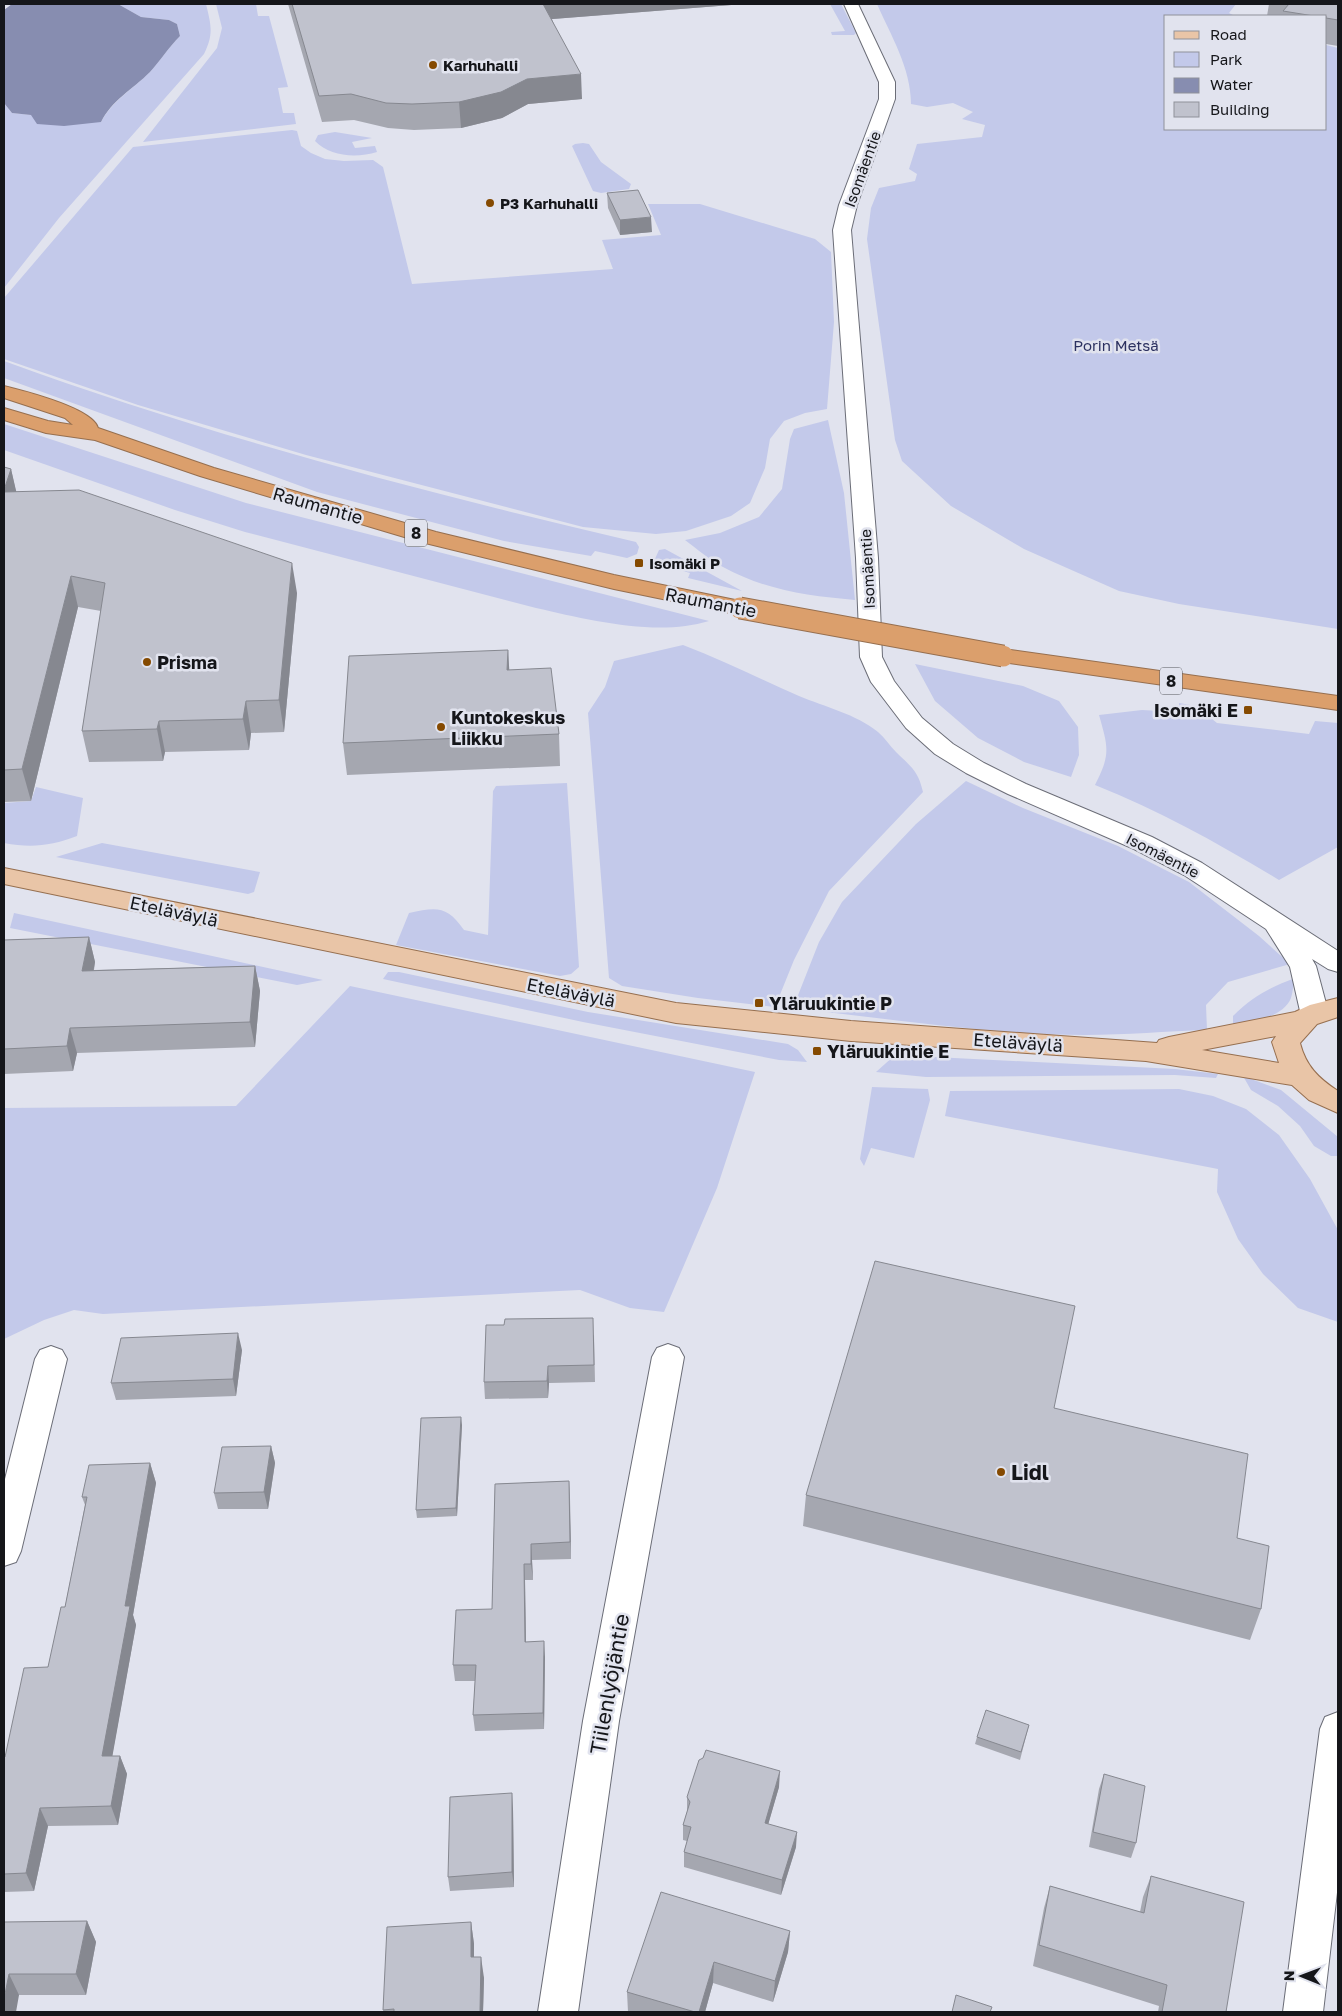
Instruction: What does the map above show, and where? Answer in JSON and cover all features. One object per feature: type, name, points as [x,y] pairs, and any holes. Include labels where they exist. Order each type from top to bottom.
[{"type":"highway","name":"Raumantie","points":[[4,392],[72,414],[98,434]]},
{"type":"highway","name":"Raumantie","points":[[4,414],[46,427],[98,434],[217,475],[429,537],[614,582],[740,608],[1003,656],[1338,703]]},
{"type":"main road","name":"Eteläväylä","points":[[4,876],[676,1013],[850,1031],[1146,1051],[1319,1091]]},
{"type":"main road","name":"Eteläväylä","points":[[1146,1051],[1317,1014]]},
{"type":"main road","points":[[1317,1014],[1286,1042],[1290,1060],[1338,1114]]},
{"type":"street","name":"Isomäentie","points":[[851,4],[887,82],[887,99],[848,205],[842,230],[867,558],[871,657],[884,682],[914,723],[944,749],[975,768],[1017,789],[1143,843],[1185,864],[1338,962]]},
{"type":"street","name":"Isomäentie","points":[[1275,923],[1303,966],[1317,1014]]},
{"type":"street","name":"Tiilenlyöjäntie","points":[[558,2012],[601,1721],[668,1357]]},
{"type":"street","points":[[4,1551],[51,1359]]},
{"type":"street","points":[[1303,2012],[1338,1729]]},
{"type":"green space","points":[[118,4],[206,4],[211,29],[207,47],[204,54],[59,218],[4,288],[4,103],[12,113],[101,122],[111,107],[150,72],[180,36],[177,24],[169,20],[141,17]]},
{"type":"green space","points":[[216,4],[256,4],[258,16],[269,16],[288,87],[278,88],[283,113],[294,113],[296,124],[143,142],[217,48],[222,28]]},
{"type":"green space","points":[[830,4],[841,4],[856,33],[854,35],[832,35],[831,32],[845,31]]},
{"type":"green space","name":"Porin Metsä","points":[[877,4],[1236,4],[1229,13],[1233,15],[1164,15],[1164,130],[1327,130],[1327,45],[1338,48],[1338,629],[1179,604],[1119,591],[1024,549],[951,506],[902,461],[895,440],[867,239],[871,208],[879,188],[915,181],[917,174],[909,169],[917,144],[982,137],[985,125],[962,119],[973,112],[953,103],[927,107],[911,104],[908,78],[894,40]]},
{"type":"green space","points":[[297,131],[301,146],[325,159],[344,161],[373,160],[383,167],[412,284],[613,269],[602,240],[661,235],[648,204],[700,204],[815,239],[831,252],[834,322],[827,409],[805,413],[784,421],[770,439],[765,468],[750,503],[731,516],[686,531],[656,534],[583,527],[306,455],[138,405],[4,359],[4,298],[133,147]]},
{"type":"green space","points":[[335,132],[372,138],[352,142],[355,148],[375,146],[377,152],[361,155],[344,155],[328,150],[315,141],[318,135]]},
{"type":"green space","points":[[583,143],[589,144],[601,162],[631,184],[629,189],[601,193],[593,191],[572,146]]},
{"type":"green space","points":[[4,361],[160,414],[317,461],[396,483],[636,542],[639,547],[637,554],[627,558],[595,551],[591,556],[504,541],[317,492],[4,378]]},
{"type":"green space","points":[[828,420],[844,493],[855,600],[787,591],[755,581],[718,564],[685,540],[720,533],[759,517],[782,489],[790,439],[794,429]]},
{"type":"green space","points":[[4,424],[246,503],[709,621],[689,626],[667,627],[645,627],[600,622],[536,608],[245,532],[175,510],[4,450]]},
{"type":"green space","points":[[665,549],[742,591],[688,578],[690,573],[654,561],[659,550]]},
{"type":"green space","points":[[683,645],[799,696],[860,720],[881,734],[913,769],[919,779],[923,792],[829,891],[794,960],[775,1007],[698,998],[622,986],[609,978],[588,713],[605,687],[614,661]]},
{"type":"green space","points":[[915,664],[1023,686],[1059,701],[1078,727],[1079,755],[1071,777],[1024,762],[978,738],[935,701]]},
{"type":"green space","points":[[1179,703],[1196,706],[1217,723],[1309,734],[1315,721],[1338,723],[1338,847],[1279,880],[1189,829],[1095,785],[1106,758],[1106,743],[1099,715],[1142,710],[1179,712]]},
{"type":"green space","points":[[966,781],[1023,808],[1118,846],[1189,882],[1259,936],[1290,964],[1228,982],[1206,1005],[1207,1030],[1100,1035],[1048,1034],[939,1025],[793,1008],[819,942],[842,902],[916,824]]},
{"type":"green space","points":[[567,783],[579,967],[571,974],[560,976],[396,945],[409,913],[434,909],[446,912],[452,916],[464,930],[488,935],[493,791],[496,786]]},
{"type":"green space","points":[[36,787],[83,798],[77,836],[41,845],[4,843],[4,803],[31,801]]},
{"type":"green space","points":[[102,843],[260,872],[254,892],[248,894],[56,857]]},
{"type":"green space","points":[[14,913],[323,980],[297,985],[10,928]]},
{"type":"green space","points":[[388,972],[399,972],[588,1012],[788,1044],[798,1050],[807,1062],[779,1060],[583,1022],[383,979]]},
{"type":"green space","points":[[1295,978],[1291,998],[1281,1010],[1266,1018],[1233,1025],[1233,1016],[1247,1003],[1269,989]]},
{"type":"green space","points":[[350,986],[755,1072],[717,1188],[664,1312],[630,1308],[580,1290],[103,1314],[74,1310],[44,1320],[4,1339],[4,1108],[236,1106]]},
{"type":"green space","points":[[895,1055],[1175,1069],[1218,1074],[1216,1078],[1175,1075],[926,1077],[876,1072]]},
{"type":"green space","points":[[1243,1076],[1281,1090],[1338,1137],[1338,1156],[1331,1156],[1314,1146],[1300,1126],[1278,1106],[1251,1090]]},
{"type":"green space","points":[[872,1087],[928,1089],[930,1100],[914,1158],[871,1148],[864,1166],[860,1159]]},
{"type":"green space","points":[[1179,1089],[1213,1096],[1246,1109],[1279,1135],[1310,1179],[1338,1230],[1338,1322],[1298,1308],[1263,1274],[1238,1239],[1217,1192],[1218,1169],[945,1116],[950,1091]]},
{"type":"water","points":[[12,4],[118,4],[141,17],[169,20],[177,24],[180,36],[150,72],[111,107],[101,122],[64,126],[37,124],[31,115],[12,113],[4,103],[4,10]]},
{"type":"building","name":"Karhuhalli","points":[[292,4],[543,4],[581,74],[527,79],[501,92],[459,102],[386,103],[351,94],[319,96]]},
{"type":"building","points":[[1289,4],[1338,4],[1338,20],[1327,18],[1327,15],[1308,15],[1283,11]]},
{"type":"building","points":[[638,190],[651,217],[620,220],[607,193]]},
{"type":"building","points":[[4,467],[11,469],[4,490]]},
{"type":"building","name":"Prisma","points":[[79,490],[292,563],[279,700],[246,701],[243,719],[159,721],[157,729],[82,731],[105,583],[71,576],[22,769],[4,770],[4,492]]},
{"type":"building","points":[[508,650],[507,670],[551,668],[559,734],[343,743],[349,656]]},
{"type":"building","points":[[89,937],[82,971],[255,966],[250,1022],[70,1028],[67,1046],[4,1049],[4,940]]},
{"type":"building","name":"Lidl","points":[[875,1261],[1075,1306],[1054,1408],[1248,1454],[1237,1538],[1269,1546],[1261,1609],[806,1495]]},
{"type":"building","points":[[593,1318],[594,1365],[548,1366],[547,1381],[484,1382],[486,1325],[504,1325],[505,1319]]},
{"type":"building","points":[[238,1333],[233,1379],[111,1383],[121,1338]]},
{"type":"building","points":[[461,1417],[456,1508],[416,1510],[421,1418]]},
{"type":"building","points":[[271,1446],[264,1492],[214,1493],[222,1447]]},
{"type":"building","points":[[150,1463],[125,1606],[130,1606],[102,1756],[120,1756],[111,1806],[40,1808],[26,1873],[4,1874],[4,1757],[24,1668],[48,1667],[61,1607],[65,1607],[87,1497],[82,1497],[89,1465]]},
{"type":"building","points":[[569,1481],[570,1542],[531,1544],[531,1564],[524,1564],[525,1642],[544,1641],[543,1713],[473,1715],[476,1665],[453,1665],[456,1610],[492,1609],[495,1484]]},
{"type":"building","points":[[986,1710],[1029,1725],[1021,1752],[977,1737]]},
{"type":"building","points":[[706,1750],[780,1771],[765,1823],[797,1832],[782,1880],[684,1852],[691,1827],[683,1825],[690,1802],[687,1797],[699,1760],[703,1758]]},
{"type":"building","points":[[1104,1774],[1145,1786],[1136,1843],[1093,1832]]},
{"type":"building","points":[[512,1793],[512,1872],[448,1877],[450,1797]]},
{"type":"building","points":[[1151,1876],[1244,1902],[1226,2012],[1162,2012],[1167,1985],[1039,1945],[1050,1886],[1144,1913]]},
{"type":"building","points":[[661,1892],[790,1931],[775,1981],[714,1962],[699,2012],[627,1992]]},
{"type":"building","points":[[87,1921],[76,1974],[9,1974],[4,1999],[4,1922]]},
{"type":"building","points":[[471,1922],[471,1957],[481,1957],[480,2012],[394,2012],[394,2009],[383,2010],[387,1927]]},
{"type":"building","points":[[956,1995],[992,2007],[990,2012],[952,2012]]},
{"type":"place","name":"Karhuhalli","points":[[433,65]]},
{"type":"place","name":"P3 Karhuhalli","points":[[490,203]]},
{"type":"place","name":"Isomäki P","points":[[639,563]]},
{"type":"place","name":"Prisma","points":[[147,662]]},
{"type":"place","name":"Isomäki E","points":[[1248,710]]},
{"type":"place","name":"Kuntokeskus Liikku","points":[[441,727]]},
{"type":"place","name":"Yläruukintie P","points":[[759,1003]]},
{"type":"place","name":"Yläruukintie E","points":[[817,1051]]},
{"type":"place","name":"Lidl","points":[[1001,1472]]}]
